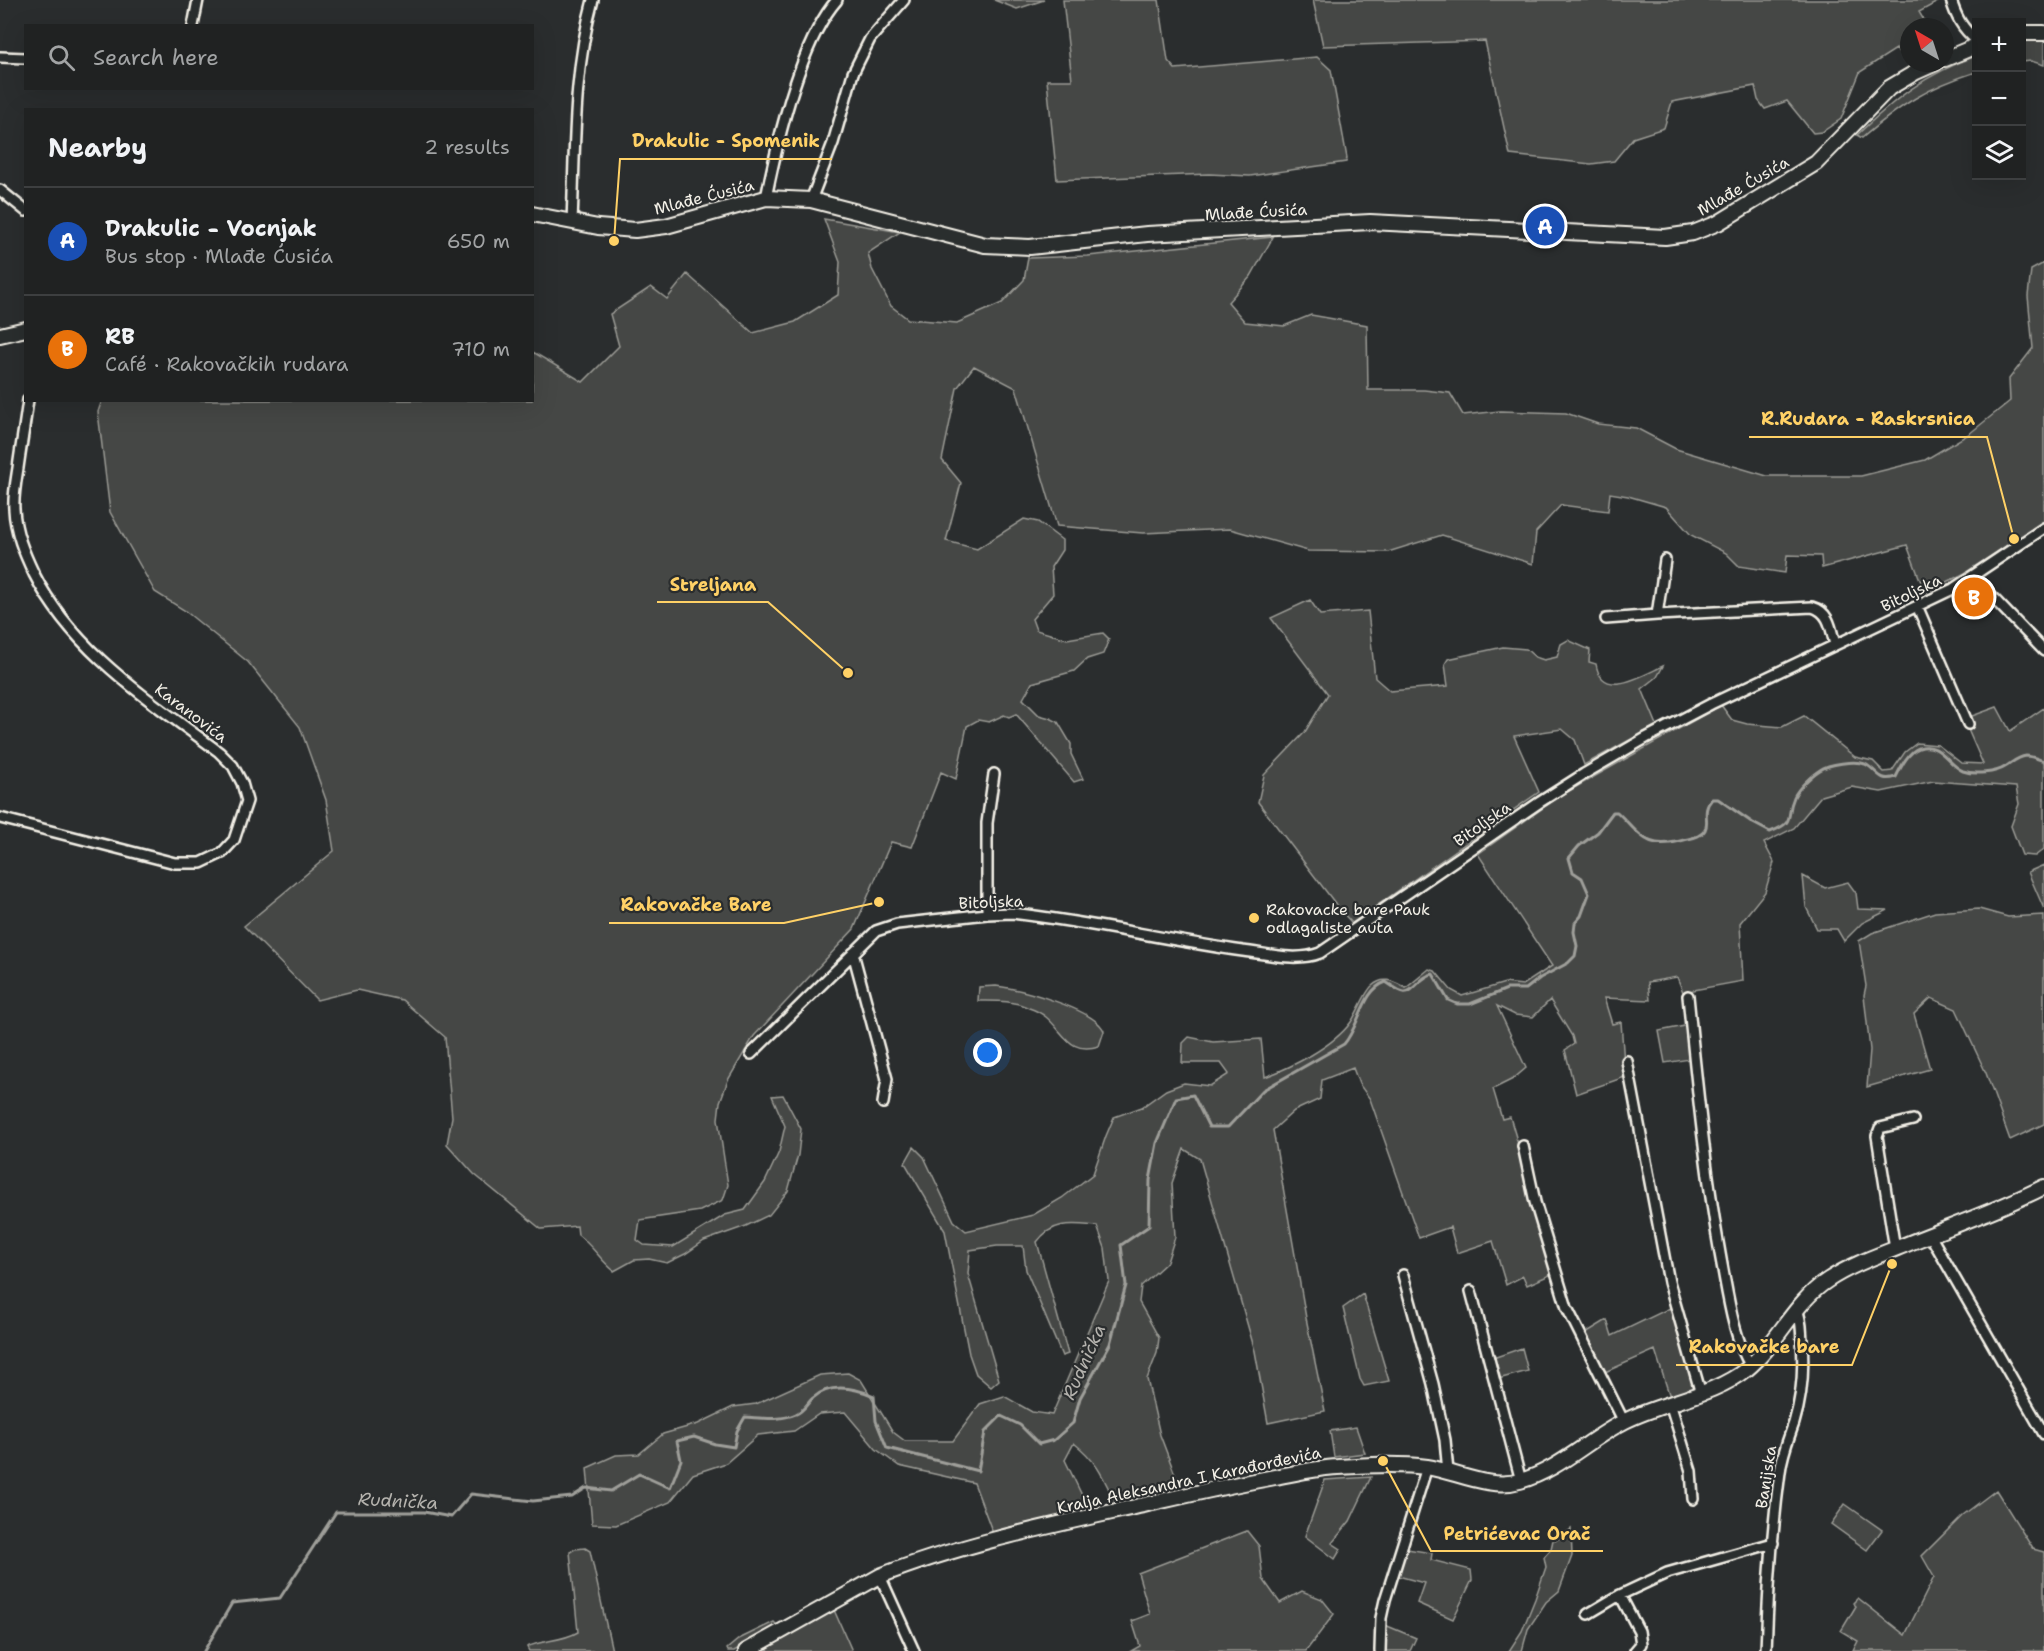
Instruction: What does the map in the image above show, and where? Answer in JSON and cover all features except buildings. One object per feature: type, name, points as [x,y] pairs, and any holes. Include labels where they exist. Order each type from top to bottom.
[{"type":"street","points":[[193,24],[198,0]]},
{"type":"street","points":[[572,223],[578,90],[585,29],[593,0]]},
{"type":"street","points":[[766,198],[788,109],[803,63],[829,9],[837,0]]},
{"type":"street","points":[[811,200],[833,143],[853,73],[870,39],[904,0]]},
{"type":"street","points":[[1951,0],[1959,22],[1972,36]]},
{"type":"street","points":[[2026,33],[2044,33]]},
{"type":"street","points":[[1954,55],[1972,48]]},
{"type":"street","points":[[0,57],[24,58]]},
{"type":"street","name":"Mlađe Ćusića","points":[[534,214],[572,223],[635,230],[666,226],[766,198],[811,200],[985,245],[1030,246],[1147,234],[1370,222],[1665,237],[1693,233],[1718,224],[1816,163],[1889,88],[1916,72]]},
{"type":"street","points":[[0,190],[24,209]]},
{"type":"street","points":[[0,336],[24,330]]},
{"type":"street","name":"Karanovića","points":[[0,818],[175,863],[201,863],[222,853],[234,840],[247,801],[242,783],[233,766],[219,752],[105,665],[71,629],[42,588],[27,560],[17,533],[14,507],[28,402]]},
{"type":"street","name":"Bitoljska","points":[[751,1054],[876,932],[897,924],[1012,913],[1197,945],[1297,958],[1312,957],[1329,949],[1540,802],[1584,774],[1711,704],[1918,608],[1974,577],[2044,528]]},
{"type":"street","points":[[1657,615],[1665,560]]},
{"type":"street","points":[[1974,577],[2044,651]]},
{"type":"street","points":[[1606,619],[1812,607],[1820,609],[1826,615],[1835,645]]},
{"type":"street","points":[[1918,608],[1968,724]]},
{"type":"street","points":[[987,914],[987,823],[994,774]]},
{"type":"street","points":[[853,953],[887,1079],[883,1103]]},
{"type":"street","points":[[1688,996],[1712,1213],[1727,1293],[1742,1351],[1751,1366]]},
{"type":"street","points":[[1627,1061],[1669,1282],[1701,1394]]},
{"type":"street","points":[[1895,1249],[1877,1132],[1880,1128],[1913,1120]]},
{"type":"street","points":[[1523,1146],[1535,1202],[1567,1308],[1624,1422]]},
{"type":"street","name":"Kralja Aleksandra I Karađorđevića","points":[[746,1651],[880,1576],[986,1541],[1225,1486],[1318,1468],[1409,1466],[1426,1467],[1503,1484],[1521,1481],[1562,1461],[1624,1422],[1670,1403],[1701,1394],[1738,1377],[1769,1348],[1797,1310],[1818,1287],[1831,1278],[1929,1234],[1998,1208],[2044,1186]]},
{"type":"street","points":[[1929,1234],[2044,1434]]},
{"type":"street","points":[[1403,1275],[1434,1384],[1445,1440],[1448,1472]]},
{"type":"street","points":[[1471,1291],[1521,1481]]},
{"type":"street","name":"Banijska","points":[[1766,1651],[1773,1543],[1782,1458],[1794,1422],[1802,1380],[1801,1317],[1797,1310]]},
{"type":"street","points":[[1670,1403],[1691,1471],[1693,1499]]},
{"type":"street","points":[[1380,1651],[1381,1618],[1385,1600],[1426,1467]]},
{"type":"street","points":[[1588,1614],[1620,1595],[1667,1573],[1773,1543]]},
{"type":"street","points":[[880,1576],[914,1651]]},
{"type":"street","points":[[1620,1595],[1639,1631],[1641,1644],[1635,1651]]},
{"type":"shaded area","points":[[994,0],[1044,0],[1017,9]]},
{"type":"shaded area","points":[[1063,0],[1159,0],[1168,61],[1175,69],[1317,57],[1331,70],[1346,162],[1250,176],[1209,174],[1057,180],[1047,80],[1072,80]]},
{"type":"shaded area","points":[[1313,0],[1941,0],[1919,12],[1923,18],[1900,18],[1900,53],[1896,49],[1860,72],[1841,119],[1822,132],[1813,133],[1787,101],[1765,109],[1758,100],[1755,86],[1672,102],[1664,128],[1633,138],[1614,161],[1591,164],[1510,155],[1485,41],[1323,46]]},
{"type":"shaded area","points":[[2044,39],[2044,65],[2026,62],[2026,40]]},
{"type":"shaded area","points":[[1972,58],[1972,73],[1915,98],[1862,138],[1857,135],[1912,88],[1939,72],[1954,72],[1954,65]]},
{"type":"shaded area","points":[[824,219],[900,232],[868,253],[872,269],[891,306],[908,319],[957,323],[1002,303],[1024,280],[1028,258],[1088,256],[1273,237],[1251,276],[1228,302],[1245,322],[1284,326],[1311,315],[1367,325],[1368,390],[1424,390],[1450,393],[1463,415],[1500,411],[1566,413],[1598,424],[1636,428],[1676,449],[1767,476],[1861,476],[1925,460],[1969,434],[2010,401],[2009,379],[2033,348],[2028,296],[2031,270],[2044,263],[2044,521],[1965,573],[1925,593],[1907,545],[1822,568],[1821,556],[1787,555],[1785,573],[1739,566],[1726,553],[1691,535],[1666,507],[1610,493],[1608,511],[1561,505],[1536,532],[1533,564],[1442,535],[1388,552],[1308,551],[1230,529],[1143,533],[1057,526],[1016,388],[974,366],[957,388],[942,460],[961,483],[946,541],[977,549],[1024,519],[1038,522],[1062,540],[1062,550],[1051,567],[1053,594],[1032,619],[1036,630],[1067,639],[1103,633],[1109,639],[1103,654],[1087,659],[1074,671],[1032,683],[1023,699],[1039,715],[1058,722],[1071,744],[1071,754],[1083,779],[1074,782],[1016,714],[1009,717],[1004,715],[989,722],[978,720],[967,726],[956,779],[941,772],[912,847],[891,842],[854,929],[754,1036],[728,1080],[720,1102],[718,1119],[728,1185],[723,1200],[700,1211],[640,1220],[637,1240],[644,1245],[673,1247],[725,1215],[745,1210],[765,1182],[779,1152],[785,1126],[772,1096],[783,1095],[801,1129],[798,1155],[788,1191],[769,1215],[704,1241],[667,1263],[649,1259],[634,1260],[614,1271],[578,1235],[577,1226],[541,1229],[474,1174],[447,1144],[452,1117],[445,1037],[402,1000],[357,990],[317,1000],[244,926],[334,851],[326,800],[300,727],[248,662],[184,610],[155,592],[110,512],[98,412],[101,402],[534,402],[534,353],[583,382],[619,346],[610,314],[651,287],[667,299],[687,274],[753,333],[795,322],[838,295],[840,262]]},
{"type":"shaded area","points":[[1310,600],[1320,615],[1368,611],[1375,678],[1390,691],[1448,686],[1445,664],[1448,659],[1503,647],[1526,649],[1535,657],[1544,660],[1557,657],[1561,644],[1568,640],[1590,650],[1589,662],[1596,664],[1600,675],[1606,681],[1624,682],[1663,666],[1657,677],[1642,689],[1657,725],[1584,765],[1575,740],[1562,729],[1514,736],[1539,792],[1352,923],[1258,802],[1264,775],[1305,732],[1328,694],[1271,618]]},
{"type":"shaded area","points":[[1721,705],[1732,720],[1747,724],[1782,727],[1804,716],[1855,757],[1873,761],[1884,772],[1892,771],[1905,752],[1917,743],[1938,745],[1961,763],[1983,764],[1966,725],[1969,717],[1997,707],[2010,731],[2044,708],[2044,849],[2035,856],[2022,855],[2011,826],[2019,804],[2016,787],[1933,781],[1881,792],[1852,787],[1821,796],[1794,828],[1764,843],[1774,862],[1765,892],[1740,923],[1743,981],[1683,992],[1677,977],[1648,982],[1650,1000],[1604,998],[1612,1024],[1621,1022],[1625,1077],[1576,1094],[1565,1050],[1574,1044],[1572,1036],[1550,1000],[1533,1017],[1515,1015],[1497,1006],[1526,1068],[1513,1079],[1493,1089],[1502,1119],[1510,1117],[1530,1201],[1552,1274],[1527,1285],[1523,1276],[1506,1285],[1493,1241],[1457,1253],[1450,1227],[1419,1238],[1370,1099],[1359,1084],[1353,1068],[1322,1080],[1320,1099],[1294,1111],[1273,1130],[1325,1411],[1268,1423],[1255,1351],[1200,1159],[1184,1149],[1172,1183],[1175,1237],[1167,1262],[1141,1286],[1139,1302],[1159,1338],[1157,1353],[1147,1379],[1160,1435],[1181,1490],[1116,1504],[1094,1464],[1074,1443],[1065,1460],[1089,1510],[994,1536],[974,1483],[899,1466],[876,1449],[845,1412],[819,1414],[794,1431],[758,1435],[726,1463],[693,1474],[670,1502],[616,1525],[592,1524],[587,1468],[616,1455],[639,1454],[663,1434],[698,1424],[733,1407],[756,1404],[820,1375],[848,1373],[861,1380],[893,1432],[905,1441],[953,1441],[980,1404],[1004,1396],[1032,1412],[1052,1415],[1109,1281],[1105,1248],[1097,1226],[1064,1225],[1050,1230],[1037,1242],[1068,1354],[1062,1356],[1026,1270],[1023,1246],[997,1246],[970,1250],[968,1274],[999,1380],[991,1387],[976,1374],[969,1354],[945,1231],[905,1163],[914,1147],[924,1157],[954,1221],[966,1231],[1033,1215],[1062,1198],[1093,1174],[1114,1117],[1142,1107],[1166,1090],[1184,1083],[1210,1086],[1229,1074],[1221,1063],[1182,1063],[1183,1043],[1189,1037],[1213,1042],[1261,1039],[1265,1077],[1300,1062],[1344,1031],[1369,989],[1381,981],[1389,981],[1406,988],[1429,969],[1435,971],[1451,990],[1462,996],[1505,983],[1523,985],[1552,966],[1478,854],[1560,796]]},
{"type":"shaded area","points":[[2044,865],[2044,909],[2028,872]]},
{"type":"shaded area","points":[[1803,876],[1825,888],[1848,882],[1856,893],[1858,909],[1888,910],[1862,923],[1844,941],[1837,929],[1817,929],[1806,907]]},
{"type":"shaded area","points":[[1979,909],[2008,917],[2044,915],[2044,1124],[2010,1140],[1986,1073],[1956,1009],[1931,998],[1914,1014],[1930,1069],[1867,1087],[1870,1050],[1864,995],[1866,986],[1859,941],[1872,933],[1935,912]]},
{"type":"shaded area","points":[[996,986],[1056,1001],[1087,1015],[1104,1031],[1099,1046],[1081,1048],[1074,1045],[1046,1017],[1023,1005],[978,1001],[979,987]]},
{"type":"shaded area","points":[[1685,1026],[1690,1059],[1665,1063],[1659,1031]]},
{"type":"shaded area","points":[[1363,1294],[1389,1381],[1364,1386],[1360,1379],[1343,1308]]},
{"type":"shaded area","points":[[1672,1307],[1694,1390],[1670,1397],[1655,1350],[1605,1372],[1584,1334],[1607,1320],[1612,1336]]},
{"type":"shaded area","points":[[1522,1348],[1528,1371],[1498,1379],[1493,1358]]},
{"type":"shaded area","points":[[1356,1427],[1365,1453],[1334,1457],[1330,1431]]},
{"type":"shaded area","points":[[1371,1477],[1350,1521],[1332,1543],[1341,1549],[1335,1559],[1305,1536],[1325,1480]]},
{"type":"shaded area","points":[[1996,1490],[2033,1549],[2044,1552],[2044,1651],[1853,1651],[1858,1641],[1841,1631],[1856,1606],[1853,1603],[1858,1598],[1905,1635],[1934,1577],[1922,1556],[1963,1515]]},
{"type":"shaded area","points":[[1845,1504],[1882,1530],[1867,1550],[1831,1524]]},
{"type":"shaded area","points":[[1571,1529],[1572,1556],[1559,1591],[1546,1602],[1528,1629],[1522,1651],[1509,1651],[1522,1631],[1535,1599],[1546,1567],[1544,1557],[1551,1549],[1553,1540]]},
{"type":"shaded area","points":[[1247,1531],[1259,1546],[1263,1579],[1280,1603],[1302,1591],[1322,1599],[1334,1614],[1306,1651],[1131,1651],[1140,1646],[1132,1621],[1150,1614],[1138,1573]]},
{"type":"shaded area","points":[[585,1548],[590,1551],[612,1651],[529,1651],[527,1647],[578,1632],[570,1552]]},
{"type":"shaded area","points":[[1407,1549],[1432,1553],[1431,1560],[1471,1570],[1472,1580],[1453,1619],[1417,1603],[1424,1583],[1398,1576]]},
{"type":"shaded area","points":[[834,1610],[852,1651],[769,1651],[767,1648]]},
{"type":"shaded area","points":[[774,1622],[778,1626],[734,1651],[728,1651],[727,1649],[739,1639]]},
{"type":"shaded area","points":[[1385,1625],[1416,1638],[1410,1651],[1385,1651]]},
{"type":"waterway","name":"Rudnička","points":[[204,1651],[232,1603],[280,1598],[336,1512],[424,1512],[451,1517],[471,1494],[533,1501],[572,1497],[586,1488],[611,1491],[639,1474],[670,1488],[681,1460],[677,1441],[694,1437],[734,1447],[737,1431],[745,1417],[784,1418],[799,1413],[820,1393],[835,1388],[851,1389],[874,1396],[876,1421],[887,1448],[978,1471],[985,1432],[1001,1416],[1020,1425],[1039,1444],[1054,1440],[1073,1423],[1080,1398],[1110,1344],[1126,1285],[1121,1245],[1149,1226],[1150,1180],[1157,1143],[1176,1098],[1193,1095],[1209,1127],[1228,1127],[1263,1090],[1344,1044],[1366,1000],[1378,986],[1386,982],[1407,992],[1433,974],[1448,1000],[1457,1004],[1470,1004],[1507,989],[1526,989],[1540,978],[1568,963],[1575,956],[1577,946],[1575,923],[1581,916],[1589,894],[1582,878],[1573,872],[1569,858],[1579,846],[1598,832],[1613,812],[1617,812],[1645,839],[1661,844],[1671,843],[1701,834],[1706,827],[1706,812],[1709,803],[1712,799],[1718,799],[1770,832],[1787,822],[1794,797],[1809,778],[1835,764],[1861,763],[1882,777],[1896,777],[1911,753],[1926,747],[1938,751],[1963,771],[1973,773],[1996,771],[2026,756],[2044,761]]},
{"type":"place","name":"Drakulic - Vocnjak","points":[[1545,226]]},
{"type":"place","name":"Drakulic - Spomenik","points":[[614,241]]},
{"type":"place","name":"R.Rudara - Raskrsnica","points":[[2014,539]]},
{"type":"place","name":"RB","points":[[1974,597]]},
{"type":"place","name":"Streljana","points":[[848,673]]},
{"type":"place","name":"Rakovačke Bare","points":[[879,902]]},
{"type":"place","name":"Rakovacke bare Pauk odlagaliste auta","points":[[1254,918]]},
{"type":"place","name":"Rakovačke bare","points":[[1892,1264]]},
{"type":"place","name":"Petrićevac Orač","points":[[1383,1461]]}]
